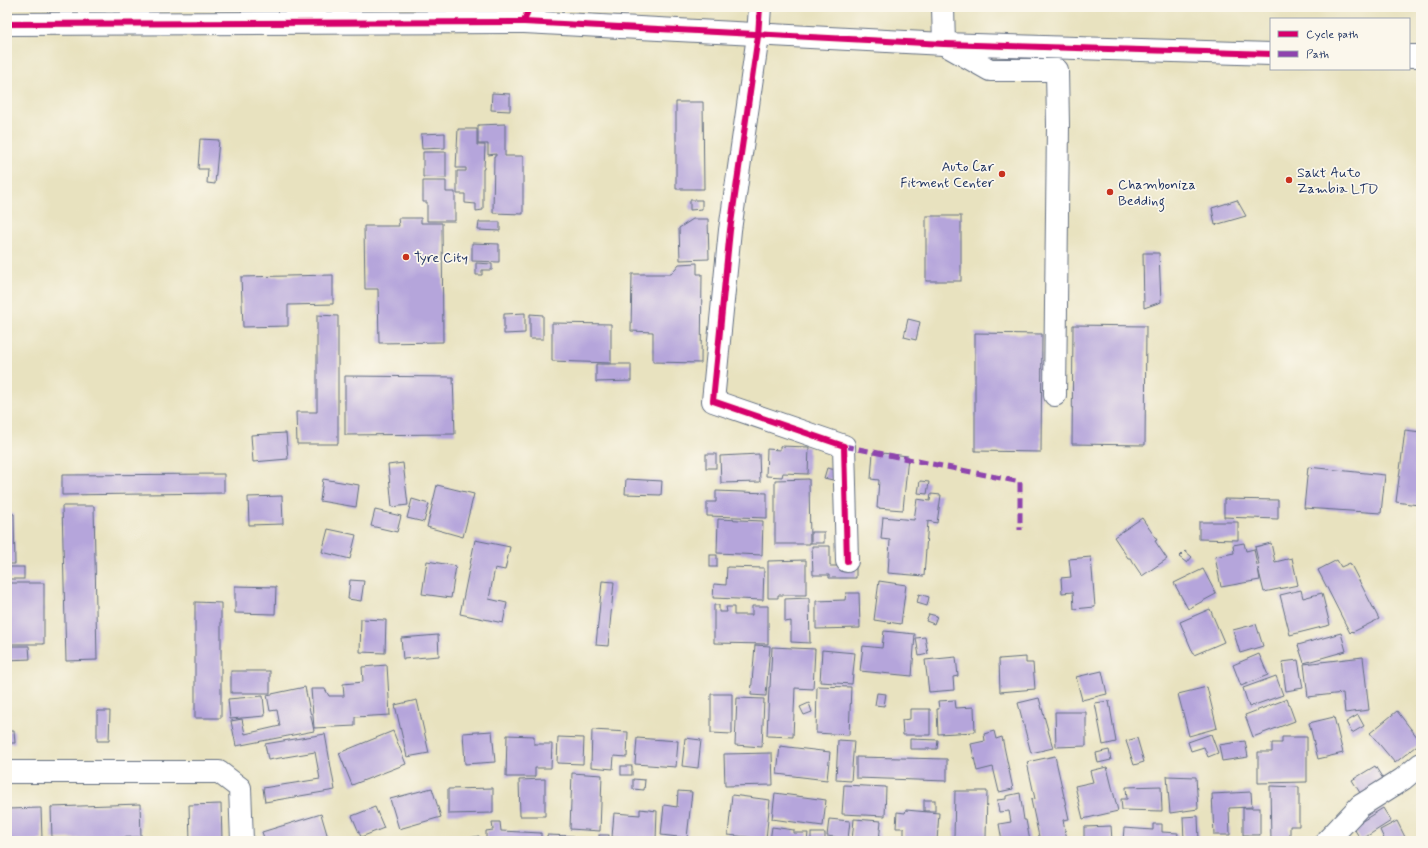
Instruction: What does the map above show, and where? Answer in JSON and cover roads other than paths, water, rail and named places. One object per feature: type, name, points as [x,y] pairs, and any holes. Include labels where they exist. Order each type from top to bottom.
[{"type":"street","points":[[760,7],[758,36],[730,230],[713,401],[844,446],[847,561]]},
{"type":"street","points":[[943,7],[944,44]]},
{"type":"street","points":[[7,24],[527,15],[758,36],[944,44],[1270,54]]},
{"type":"street","points":[[944,44],[990,70],[1057,70],[1058,125],[1055,395]]},
{"type":"street","points":[[1410,56],[1421,56]]},
{"type":"street","points":[[1327,841],[1360,806],[1403,779],[1421,764]]},
{"type":"street","points":[[7,772],[219,772],[240,788],[242,841]]},
{"type":"place","name":"Auto Car Fitment Center","points":[[1002,174]]},
{"type":"place","name":"Sakt Auto Zambia LTD","points":[[1289,180]]},
{"type":"place","name":"Chamboniza Bedding","points":[[1110,192]]},
{"type":"place","name":"Tyre City","points":[[406,257]]}]
